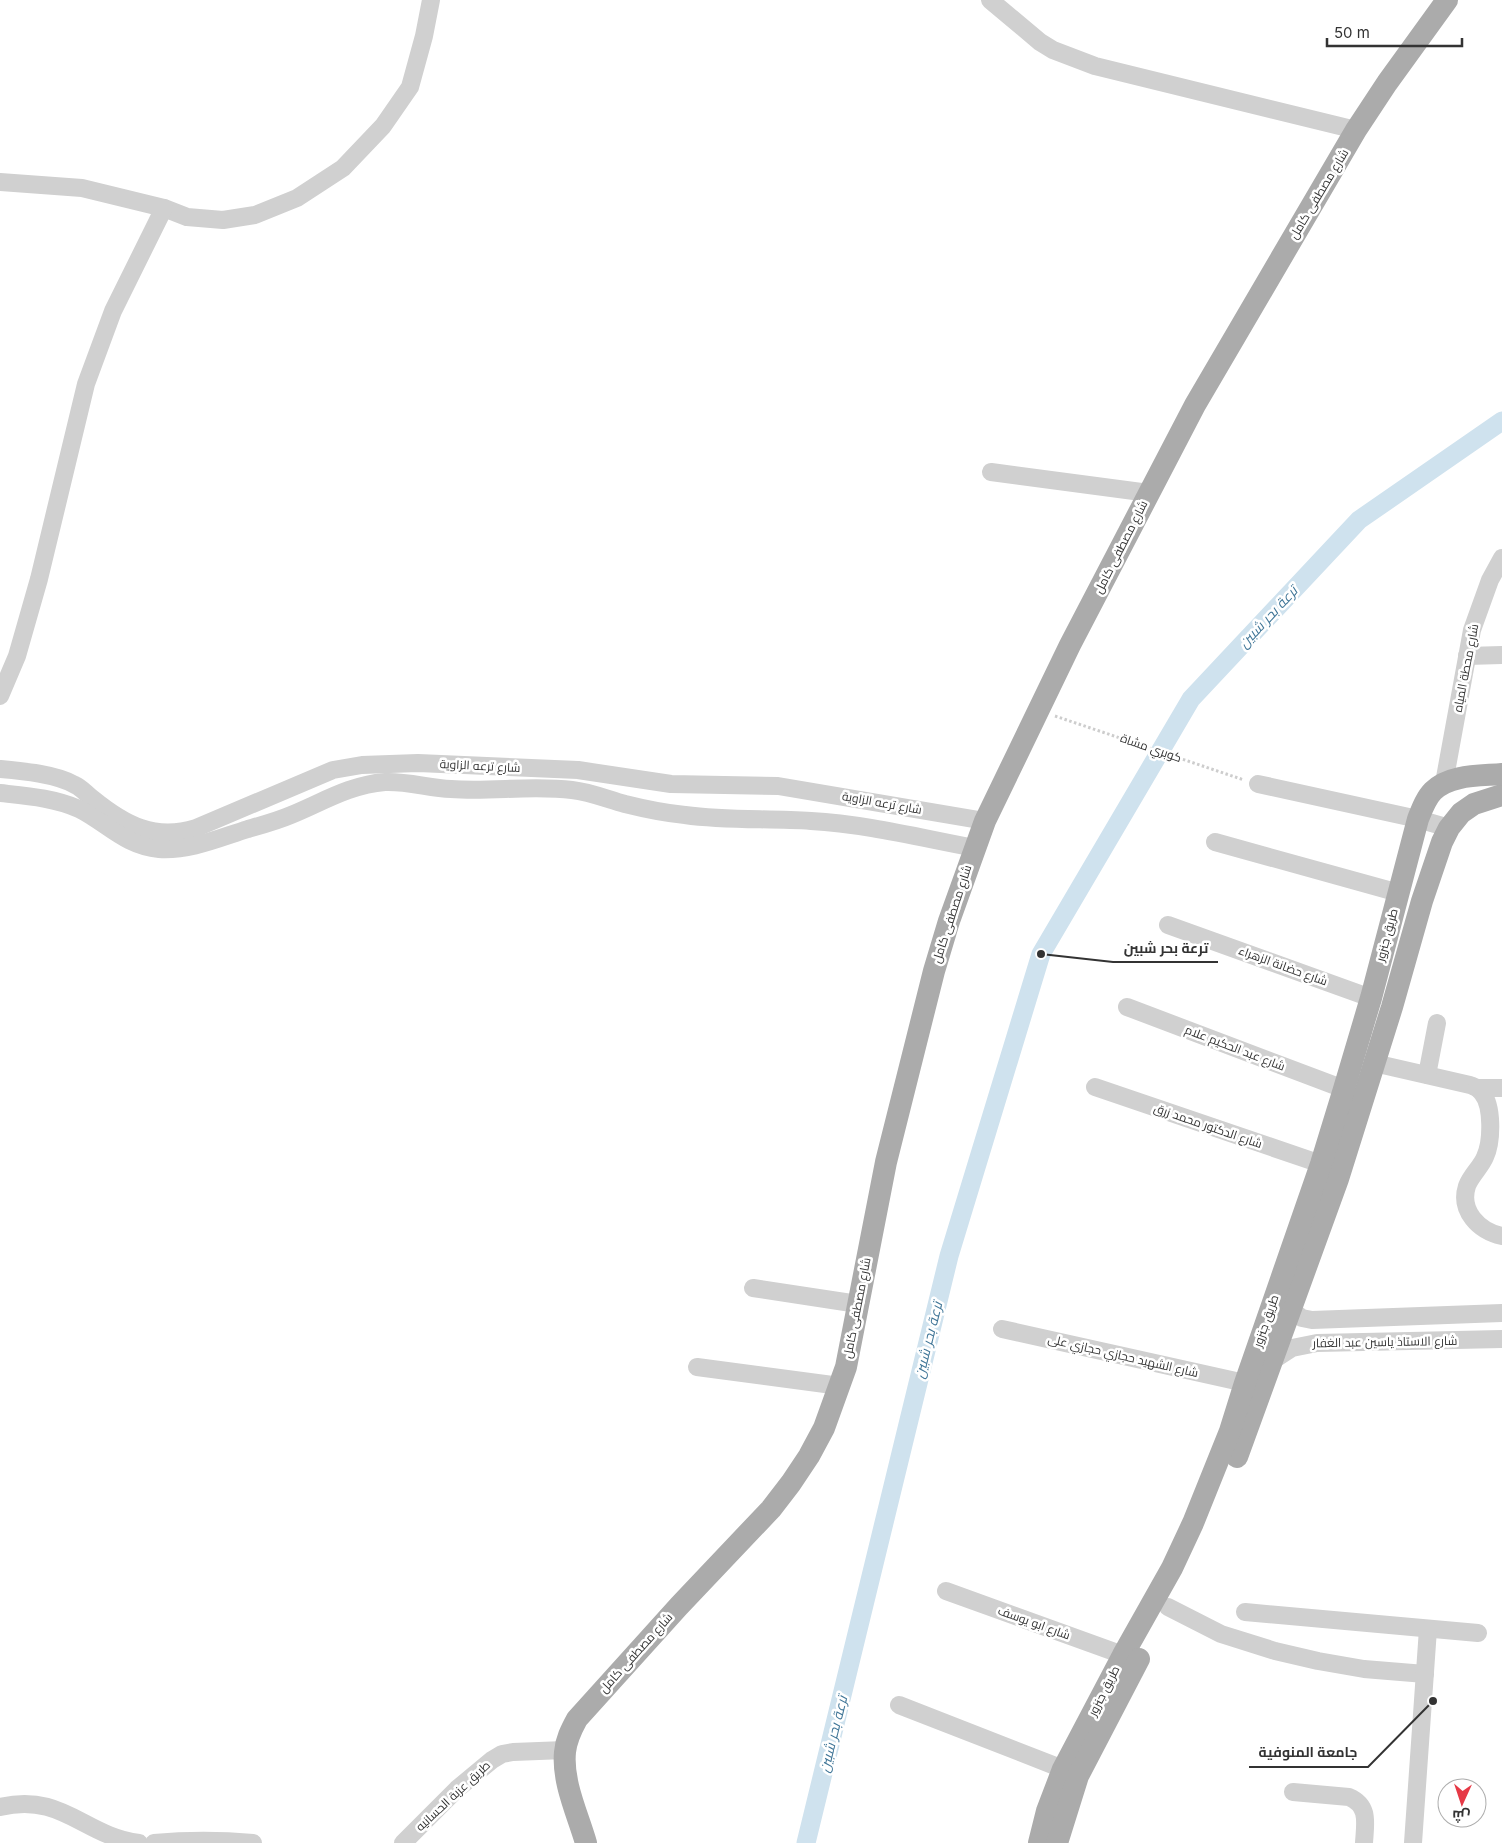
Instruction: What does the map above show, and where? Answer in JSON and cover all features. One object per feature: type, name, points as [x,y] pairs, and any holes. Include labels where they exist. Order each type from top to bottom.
[{"type":"main road","name":"شارع مصطفى كامل","points":[[586,1843],[568,1784],[565,1767],[565,1750],[569,1734],[577,1719],[771,1508],[809,1456],[824,1428],[846,1367],[886,1162],[934,971],[949,921],[985,821],[1070,645],[1195,405],[1356,130],[1387,83],[1447,0]]},
{"type":"main road","points":[[1444,783],[1457,779],[1502,774]]},
{"type":"main road","name":"طريق جنزور","points":[[1038,1843],[1047,1811],[1064,1768],[1123,1655],[1153,1603],[1193,1523],[1230,1431],[1321,1164],[1371,998],[1418,819],[1434,790],[1444,783]]},
{"type":"main road","points":[[1455,820],[1474,804],[1502,795]]},
{"type":"main road","name":"طريق جنزور","points":[[1057,1843],[1078,1776],[1135,1664],[1168,1608],[1214,1514],[1233,1469],[1338,1179],[1433,864],[1455,820]]},
{"type":"street","points":[[0,182],[82,188],[164,208],[187,217],[223,220],[255,215],[297,198],[343,168],[383,126],[410,86],[424,36],[431,0]]},
{"type":"street","points":[[990,0],[1040,42],[1053,50],[1095,66],[1356,130]]},
{"type":"street","points":[[0,696],[17,656],[39,579],[86,384],[116,304],[164,208]]},
{"type":"street","points":[[992,472],[1149,493]]},
{"type":"street","name":"شارع محطة المياه","points":[[1444,783],[1472,630],[1496,582],[1502,558]]},
{"type":"street","points":[[1467,656],[1502,655]]},
{"type":"street","name":"شارع ترعه الزاوية","points":[[0,768],[68,781],[77,785],[98,804],[128,822],[144,830],[161,833],[184,832],[196,828],[333,770],[362,765],[418,763],[578,770],[671,784],[778,786],[985,821]]},
{"type":"street","name":"شارع ترعه الزاوية","points":[[0,793],[29,796],[66,804],[82,811],[128,841],[159,848],[176,848],[211,841],[289,816],[345,790],[366,784],[388,782],[410,783],[449,789],[513,788],[574,790],[652,810],[685,816],[736,820],[826,822],[975,848]]},
{"type":"street","points":[[1258,784],[1418,819],[1455,820]]},
{"type":"street","points":[[1215,842],[1399,893]]},
{"type":"street","name":"شارع حضانة الزهراء","points":[[1168,925],[1371,998]]},
{"type":"street","name":"شارع عبد الحكيم علام","points":[[1127,1007],[1344,1089]]},
{"type":"street","points":[[1427,1075],[1437,1023]]},
{"type":"street","points":[[1374,1063],[1477,1088],[1502,1088]]},
{"type":"street","name":"شارع الدكتور محمد زرق","points":[[1095,1087],[1321,1164]]},
{"type":"street","points":[[1477,1088],[1483,1093],[1488,1109],[1494,1157],[1467,1187],[1466,1199],[1468,1210],[1474,1220],[1492,1234],[1502,1236]]},
{"type":"street","points":[[753,1288],[858,1304]]},
{"type":"street","name":"شارع الاستاذ ياسين عبد الغفار","points":[[1291,1310],[1302,1318],[1312,1320],[1502,1313]]},
{"type":"street","name":"شارع الشهيد حجازي حجازي على","points":[[1002,1329],[1245,1383]]},
{"type":"street","name":"شارع الاستاذ ياسين عبد الغفار","points":[[1272,1361],[1292,1348],[1317,1342],[1502,1339]]},
{"type":"street","points":[[697,1367],[840,1386]]},
{"type":"street","name":"شارع ابو يوسف","points":[[946,1591],[1123,1655]]},
{"type":"street","points":[[1168,1608],[1221,1634],[1275,1651],[1364,1669],[1425,1674]]},
{"type":"street","points":[[1245,1612],[1478,1633]]},
{"type":"street","points":[[1413,1843],[1428,1629]]},
{"type":"street","points":[[899,1705],[1064,1768]]},
{"type":"street","name":"طريق عزبة الحسانيه","points":[[403,1843],[457,1789],[502,1754],[565,1750]]},
{"type":"street","points":[[1293,1792],[1349,1797],[1356,1800],[1365,1812],[1364,1843]]},
{"type":"street","points":[[0,1807],[25,1803],[46,1805],[58,1809],[116,1839],[139,1843]]},
{"type":"street","points":[[154,1843],[231,1841],[253,1843]]},
{"type":"path","name":"كوبري مشاة","points":[[1071,720],[1232,776]]},
{"type":"waterway","name":"ترعة بحر شبين","points":[[806,1843],[949,1256],[1041,954],[1191,699],[1359,520],[1502,421]]},
{"type":"place","name":"ترعة بحر شبين","points":[[1041,954]]},
{"type":"place","name":"جامعة المنوفية","points":[[1433,1701]]}]
